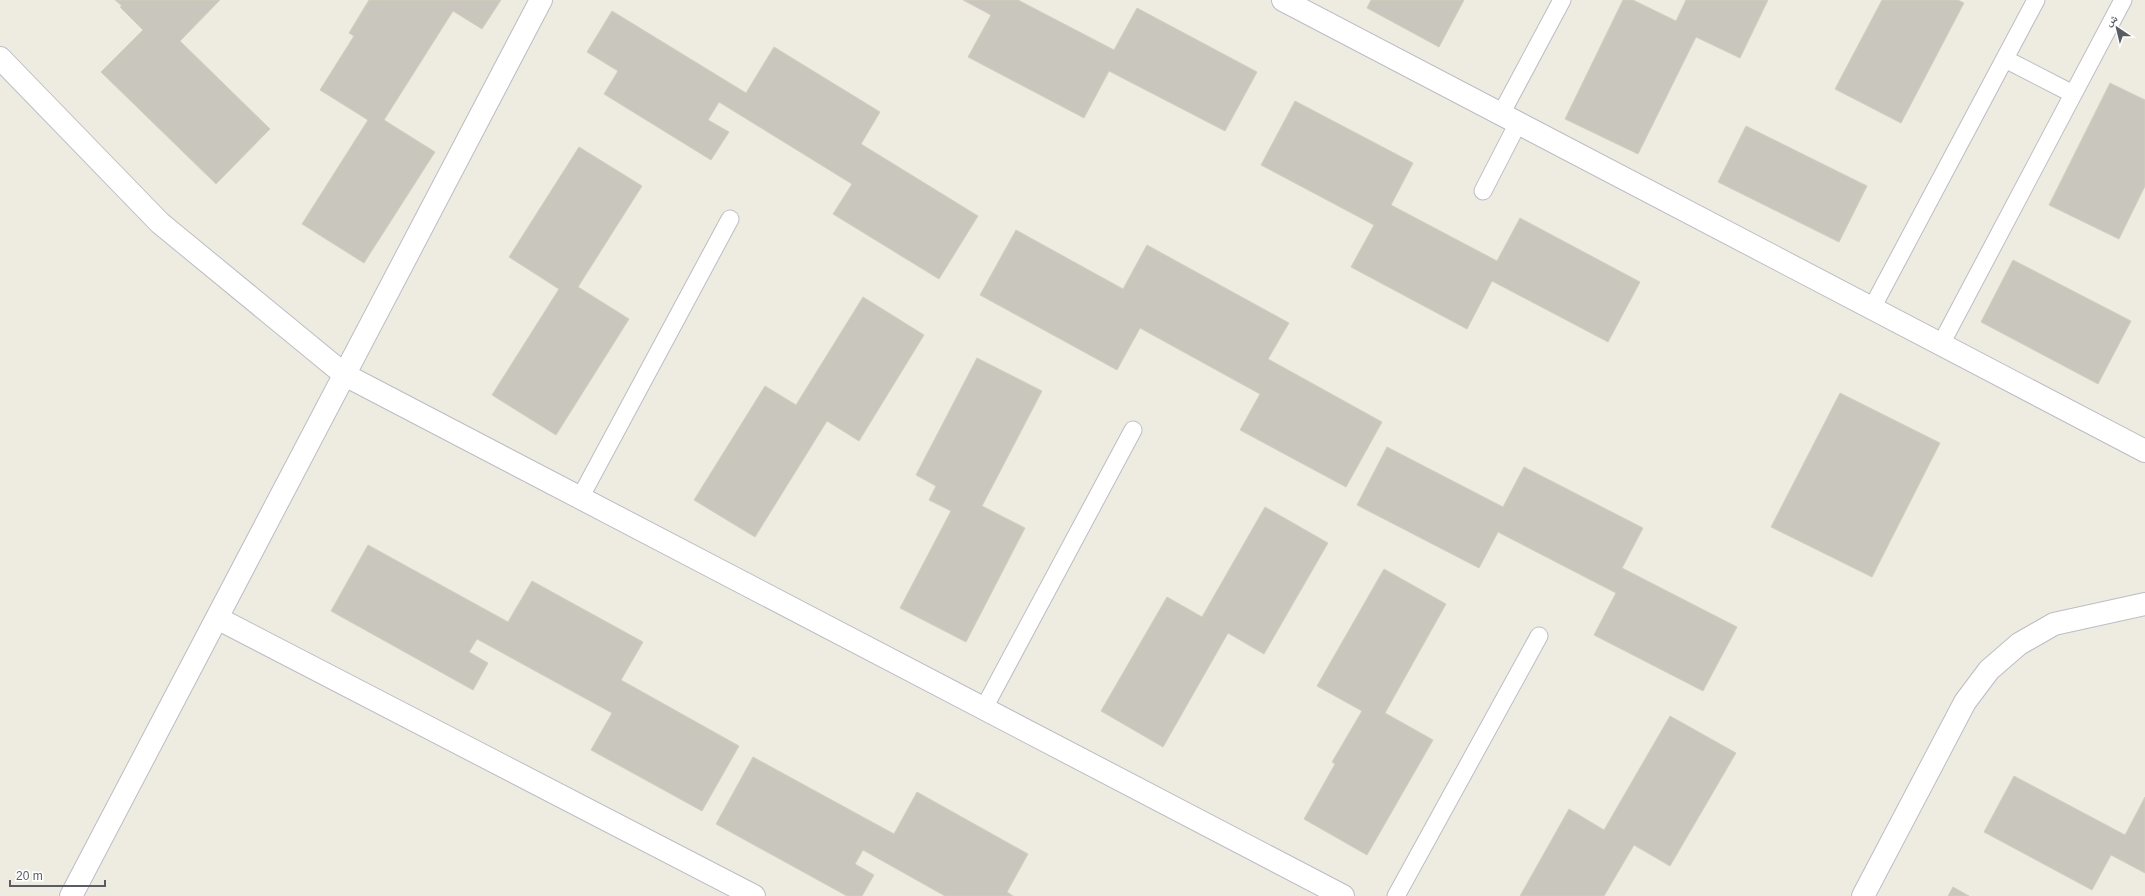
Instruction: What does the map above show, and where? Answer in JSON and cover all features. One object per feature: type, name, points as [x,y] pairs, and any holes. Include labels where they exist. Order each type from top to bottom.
[{"type":"street","points":[[71,896],[541,0]]},
{"type":"street","points":[[1283,0],[2145,451]]},
{"type":"street","points":[[0,58],[160,223],[345,375],[1343,896]]},
{"type":"street","points":[[1863,896],[1965,702],[1989,670],[2019,644],[2054,624],[2145,604]]},
{"type":"street","points":[[217,618],[754,896]]},
{"type":"lane","points":[[1483,191],[1510,118],[1562,0]]},
{"type":"lane","points":[[1872,308],[2036,0]]},
{"type":"lane","points":[[1941,344],[2123,0]]},
{"type":"lane","points":[[2005,59],[2073,94]]},
{"type":"lane","points":[[580,498],[730,219]]},
{"type":"lane","points":[[984,708],[1133,430]]},
{"type":"lane","points":[[1396,896],[1539,636]]},
{"type":"building","points":[[115,0],[220,0],[180,41],[270,129],[216,184],[101,72],[143,30]]},
{"type":"building","points":[[369,0],[501,0],[482,29],[453,11],[384,120],[435,152],[364,263],[302,224],[368,120],[320,90],[354,36],[349,33]]},
{"type":"building","points":[[963,0],[1018,0],[1114,50],[1137,8],[1257,72],[1225,131],[1109,71],[1084,118],[968,57],[991,15]]},
{"type":"building","points":[[1371,0],[1464,0],[1439,47],[1367,8]]},
{"type":"building","points":[[1623,0],[1633,0],[1676,21],[1686,0],[1768,0],[1740,58],[1696,37],[1638,154],[1565,119]]},
{"type":"building","points":[[1882,0],[1958,0],[1964,3],[1901,123],[1835,89]]},
{"type":"building","points":[[612,11],[746,93],[774,47],[880,112],[861,144],[978,216],[939,279],[833,214],[852,184],[719,102],[708,120],[729,132],[711,160],[604,94],[618,71],[587,52]]},
{"type":"building","points":[[2110,83],[2145,100],[2145,186],[2119,239],[2049,205]]},
{"type":"building","points":[[1295,101],[1413,163],[1391,205],[1497,261],[1520,218],[1640,282],[1608,342],[1492,281],[1467,329],[1351,267],[1374,225],[1261,165]]},
{"type":"building","points":[[1746,126],[1867,186],[1839,242],[1718,182]]},
{"type":"building","points":[[579,147],[642,186],[578,287],[629,319],[556,435],[492,395],[559,289],[509,257]]},
{"type":"building","points":[[1016,230],[1123,289],[1147,245],[1289,323],[1268,359],[1382,422],[1346,487],[1240,430],[1260,394],[1140,328],[1117,370],[980,295]]},
{"type":"building","points":[[2013,260],[2131,321],[2098,384],[1981,322]]},
{"type":"building","points":[[863,297],[924,335],[859,441],[827,421],[755,537],[694,500],[765,386],[796,405]]},
{"type":"building","points":[[977,358],[1042,391],[982,506],[1025,528],[966,642],[900,608],[951,511],[929,500],[936,486],[916,475]]},
{"type":"building","points":[[1840,393],[1940,443],[1872,577],[1771,527]]},
{"type":"building","points":[[1387,447],[1503,507],[1524,467],[1643,528],[1622,568],[1737,627],[1703,691],[1594,635],[1616,593],[1498,532],[1479,568],[1357,505]]},
{"type":"building","points":[[1265,507],[1328,543],[1264,654],[1228,633],[1163,747],[1101,711],[1167,597],[1202,617]]},
{"type":"building","points":[[368,545],[508,622],[532,581],[643,642],[621,680],[739,746],[702,811],[591,750],[612,713],[477,639],[469,652],[488,663],[473,690],[331,611]]},
{"type":"building","points":[[1384,569],[1446,604],[1385,713],[1433,740],[1367,855],[1304,819],[1335,764],[1332,762],[1362,711],[1317,686]]},
{"type":"building","points":[[1670,716],[1736,753],[1670,866],[1634,845],[1604,896],[1520,896],[1569,809],[1604,830]]},
{"type":"building","points":[[753,757],[894,834],[917,792],[1028,854],[1007,892],[1013,896],[945,896],[863,850],[855,864],[874,875],[862,896],[847,896],[716,824]]},
{"type":"building","points":[[2014,776],[2125,835],[2145,797],[2145,873],[2111,855],[2092,890],[1984,832]]},
{"type":"building","points":[[1953,887],[1969,896],[1948,896]]}]
